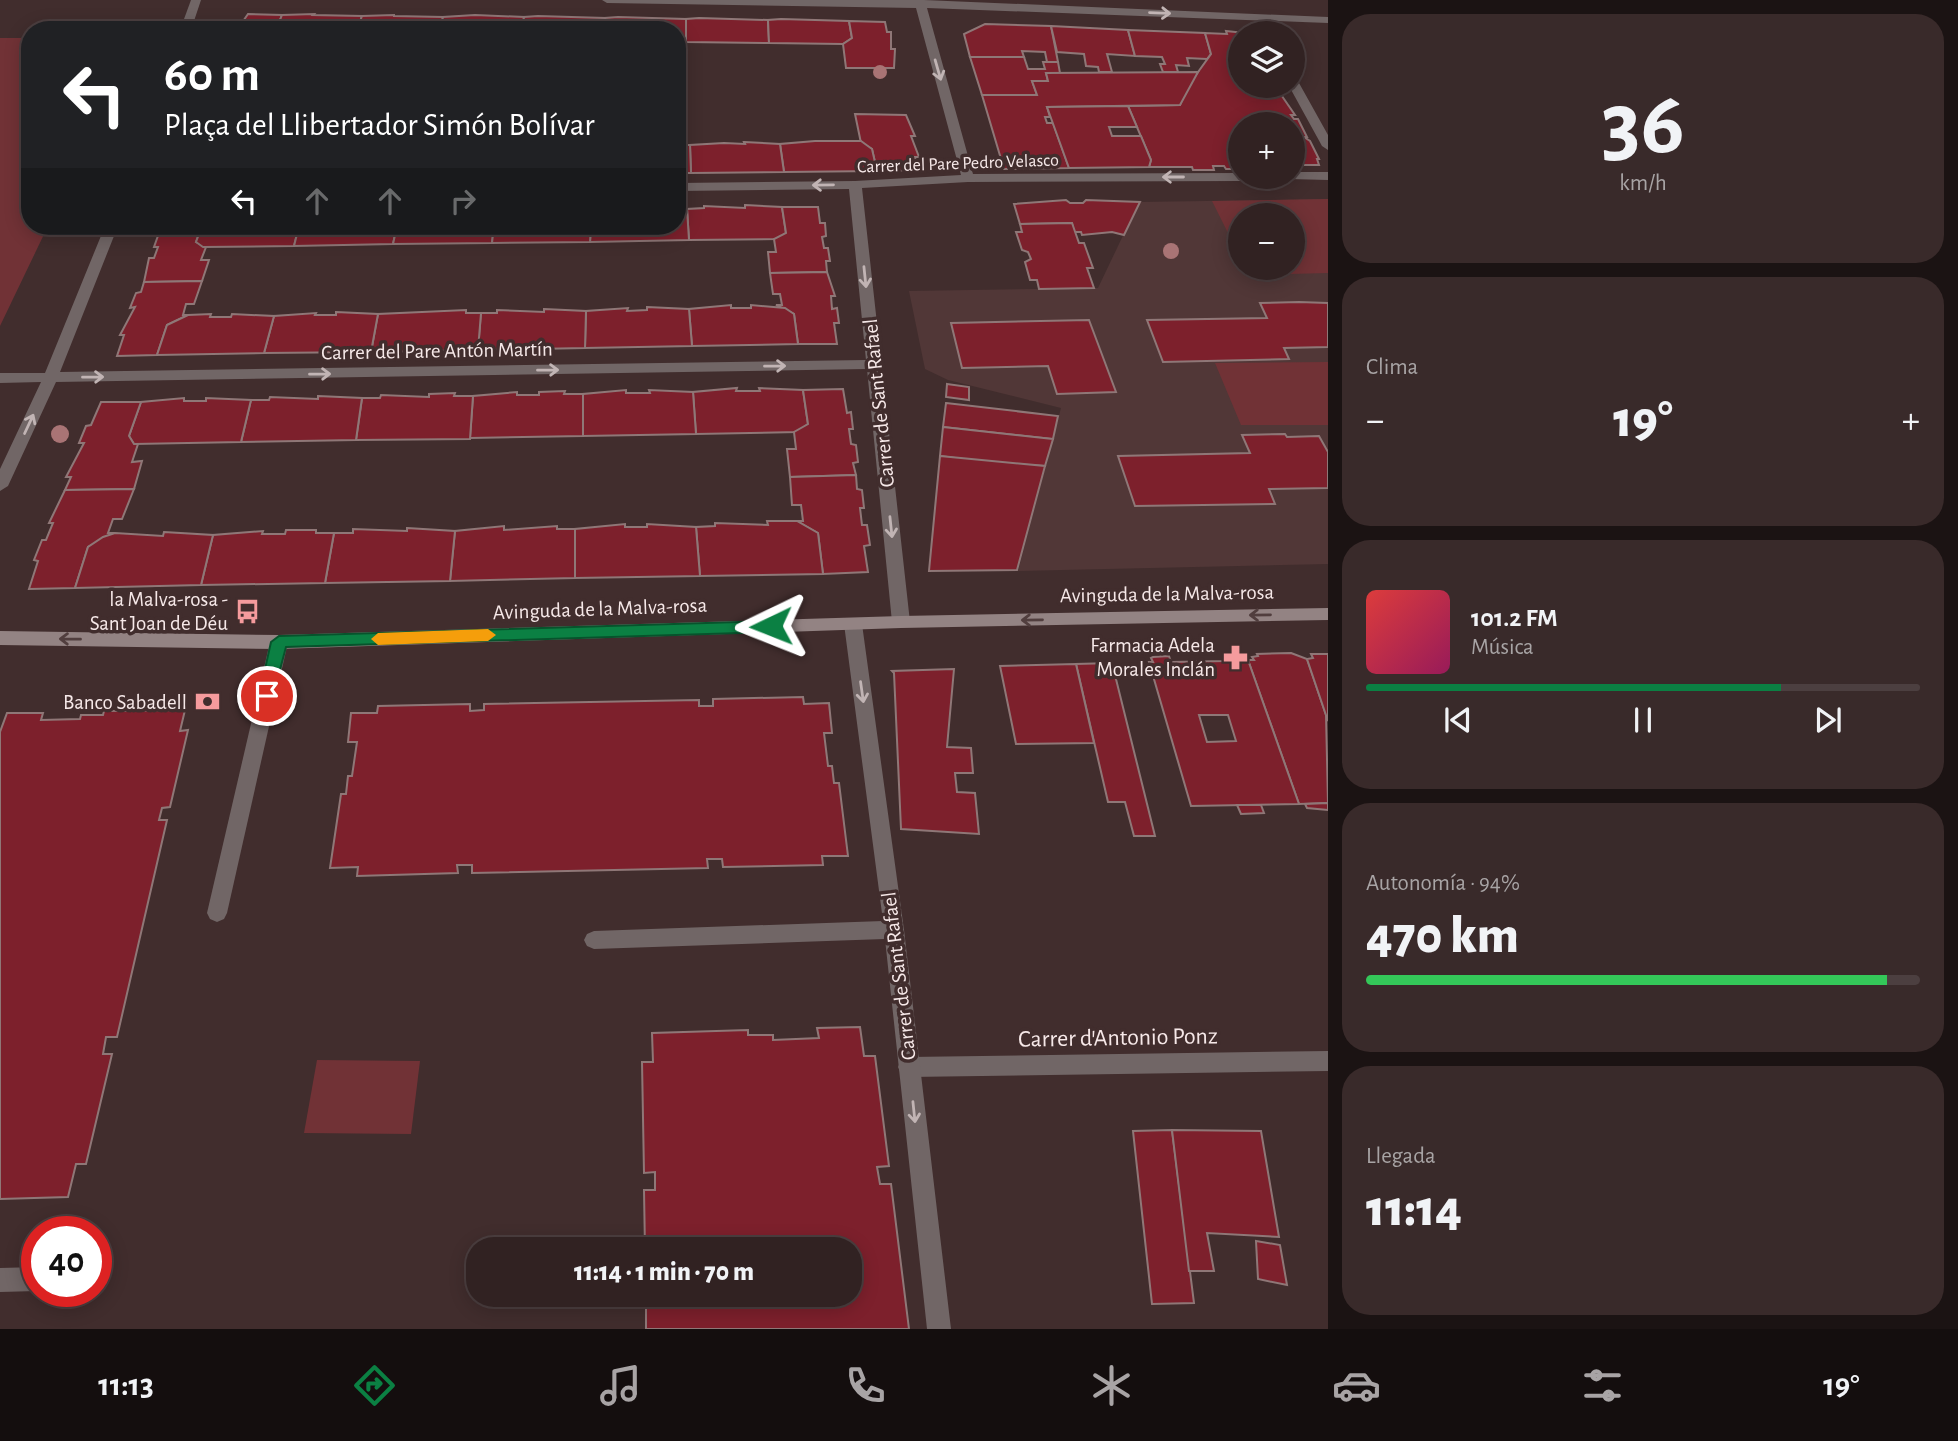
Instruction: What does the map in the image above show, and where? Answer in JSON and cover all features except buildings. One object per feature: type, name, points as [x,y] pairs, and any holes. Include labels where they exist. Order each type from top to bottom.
[{"type":"street","points":[[188,21],[196,0]]},
{"type":"street","points":[[607,0],[920,2],[1328,20]]},
{"type":"street","points":[[920,2],[968,178]]},
{"type":"street","points":[[1257,17],[1259,21]]},
{"type":"street","points":[[1301,98],[1328,146]]},
{"type":"street","points":[[1305,176],[1328,176]]},
{"type":"street","name":"Carrer del Pare Pedro Velasco","points":[[686,187],[855,184],[968,178],[1228,177]]},
{"type":"street","name":"Carrer de Sant Rafael","points":[[855,184],[901,622]]},
{"type":"street","points":[[0,486],[50,378],[107,235]]},
{"type":"street","name":"Carrer del Pare Antón Martín","points":[[0,378],[875,364]]},
{"type":"street","name":"Avinguda de la Malva-rosa","points":[[0,638],[279,642],[901,622],[1328,614]]},
{"type":"street","name":"Carrer de Sant Rafael","points":[[853,624],[894,930],[939,1329]]},
{"type":"street","points":[[217,913],[279,642]]},
{"type":"street","points":[[594,940],[894,930]]},
{"type":"street","name":"Carrer d'Antonio Ponz","points":[[909,1068],[1328,1061]]},
{"type":"street","points":[[0,1280],[21,1279]]},
{"type":"shaded area","points":[[0,38],[21,38],[21,235],[44,235],[0,326]]},
{"type":"shaded area","points":[[1328,199],[1328,564],[1018,571],[1061,408],[948,380],[925,369],[909,291],[1098,288],[1139,202]]},
{"type":"shaded area","points":[[1328,199],[1328,273],[1305,274],[1305,203],[1228,203],[1228,233],[1212,201]]},
{"type":"shaded area","points":[[1328,362],[1328,425],[1241,425],[1215,363]]},
{"type":"shaded area","points":[[317,1060],[420,1061],[411,1134],[304,1133]]},
{"type":"slow traffic","points":[[378,639],[488,635]]},
{"type":"place","name":"la Malva-rosa - Sant Joan de Déu","points":[[248,611]]},
{"type":"place","name":"Farmacia Adela Morales Inclán","points":[[1235,657]]},
{"type":"place","name":"Banco Sabadell","points":[[207,702]]},
{"type":"route","points":[[267,696],[279,642],[771,626]]}]
